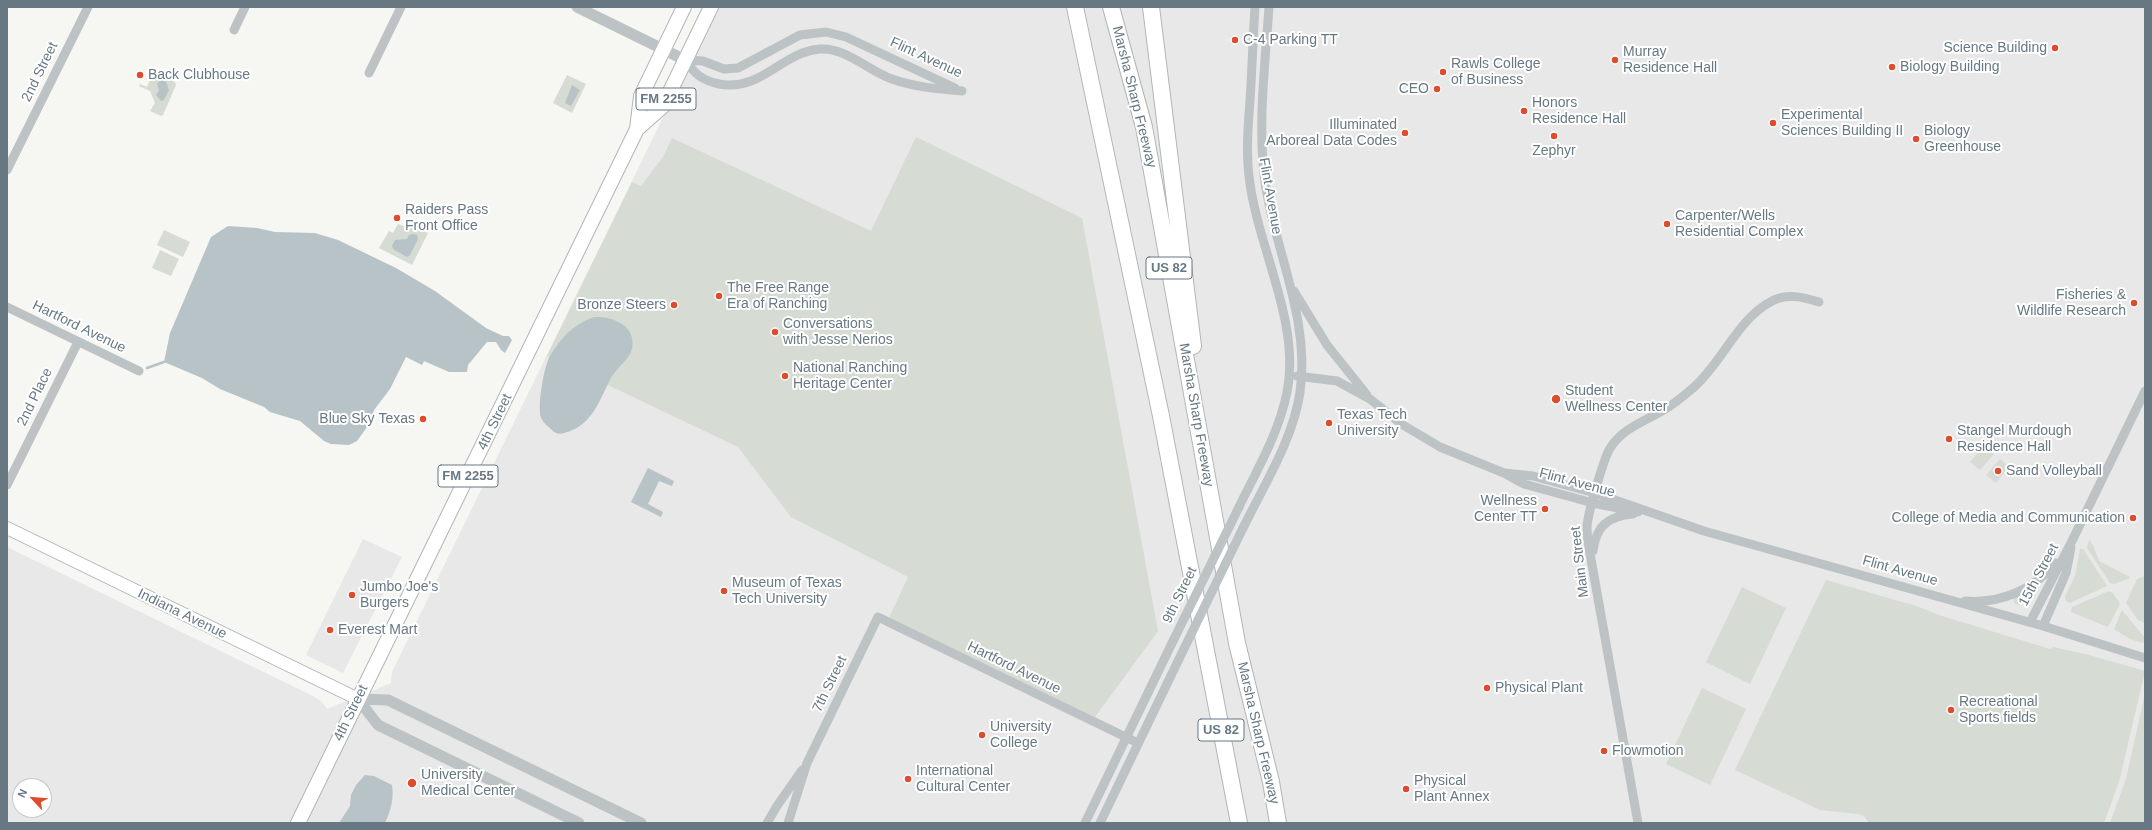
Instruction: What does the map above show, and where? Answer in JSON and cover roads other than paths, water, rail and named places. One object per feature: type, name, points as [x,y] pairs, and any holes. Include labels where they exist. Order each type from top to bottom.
[{"type":"highway","name":"US 82","points":[[1076,7],[1160,416],[1239,823]]},
{"type":"highway","name":"Marsha Sharp Freeway","points":[[1111,7],[1144,127],[1236,643],[1271,782],[1278,823]]},
{"type":"highway","points":[[1151,7],[1200,396],[1219,507],[1216,531]]},
{"type":"main road","name":"4th Street","points":[[298,823],[637,129],[641,96],[684,7]]},
{"type":"main road","name":"4th Street","points":[[637,129],[663,106],[711,7]]},
{"type":"main road","name":"Indiana Avenue","points":[[7,528],[358,699]]},
{"type":"street","name":"2nd Street","points":[[7,170],[88,7]]},
{"type":"street","points":[[234,30],[245,7]]},
{"type":"street","points":[[369,73],[402,7]]},
{"type":"street","name":"Flint Avenue","points":[[577,7],[685,60],[703,61],[724,69],[738,68],[800,35],[826,32],[846,38],[962,91],[932,88],[894,80],[841,54],[826,49],[812,50],[800,54],[754,80],[738,86],[713,82],[695,75],[685,60]]},
{"type":"street","name":"Flint Avenue","points":[[1255,7],[1248,126],[1248,169],[1259,228],[1286,327],[1289,348],[1289,375],[1337,381],[1370,399],[1403,425],[1440,447],[1504,473],[1524,484],[1594,498],[1624,510],[1646,512],[1704,531],[1943,599],[2030,622],[2145,658]]},
{"type":"street","name":"Flint Avenue","points":[[1269,7],[1264,86],[1263,162],[1267,194],[1300,335],[1302,377]]},
{"type":"street","name":"Flint Avenue","points":[[1288,279],[1327,345],[1370,399]]},
{"type":"street","name":"Main Street","points":[[1638,823],[1591,563],[1587,528],[1605,461],[1616,440],[1634,424],[1669,407],[1708,374],[1739,330],[1761,307],[1784,296],[1794,296],[1818,302]]},
{"type":"street","name":"Hartford Avenue","points":[[7,307],[139,371]]},
{"type":"street","name":"2nd Place","points":[[7,485],[78,342]]},
{"type":"street","name":"9th Street","points":[[1085,823],[1278,425],[1286,397],[1289,375]]},
{"type":"street","name":"9th Street","points":[[1100,823],[1287,436],[1297,405],[1302,377]]},
{"type":"street","name":"15th Street","points":[[2030,622],[2072,541],[2145,392]]},
{"type":"street","points":[[1591,563],[1596,535],[1605,523],[1624,515],[1646,512]]},
{"type":"street","points":[[1943,599],[1979,601],[2014,595],[2051,569],[2072,541]]},
{"type":"street","name":"15th Street","points":[[2043,626],[2066,573],[2072,541]]},
{"type":"street","name":"Hartford Avenue","points":[[878,617],[1138,743]]},
{"type":"street","name":"7th Street","points":[[788,823],[807,763],[878,617]]},
{"type":"street","name":"Indiana Avenue","points":[[358,699],[378,725],[579,823]]},
{"type":"street","name":"Indiana Avenue","points":[[358,699],[388,700],[641,823]]},
{"type":"street","name":"7th Street","points":[[767,823],[807,763]]},
{"type":"waterway","points":[[147,368],[164,362]]},
{"type":"place","name":"C-4 Parking TT","points":[[1235,40]]},
{"type":"place","name":"Science Building","points":[[2055,48]]},
{"type":"place","name":"Murray Residence Hall","points":[[1615,60]]},
{"type":"place","name":"Biology Building","points":[[1892,67]]},
{"type":"place","name":"Rawls College of Business","points":[[1443,72]]},
{"type":"place","name":"Back Clubhouse","points":[[140,75]]},
{"type":"place","name":"CEO","points":[[1437,89]]},
{"type":"place","name":"Honors Residence Hall","points":[[1524,111]]},
{"type":"place","name":"Experimental Sciences Building II","points":[[1773,123]]},
{"type":"place","name":"Illuminated Arboreal Data Codes","points":[[1405,133]]},
{"type":"place","name":"Zephyr","points":[[1554,136]]},
{"type":"place","name":"Biology Greenhouse","points":[[1916,139]]},
{"type":"place","name":"Raiders Pass Front Office","points":[[397,218]]},
{"type":"place","name":"Carpenter/Wells Residential Complex","points":[[1667,224]]},
{"type":"place","name":"The Free Range Era of Ranching","points":[[719,296]]},
{"type":"place","name":"Fisheries & Wildlife Research","points":[[2134,303]]},
{"type":"place","name":"Bronze Steers","points":[[674,305]]},
{"type":"place","name":"Conversations with Jesse Nerios","points":[[775,332]]},
{"type":"place","name":"National Ranching Heritage Center","points":[[785,376]]},
{"type":"place","name":"Student Wellness Center","points":[[1556,399]]},
{"type":"place","name":"Blue Sky Texas","points":[[423,419]]},
{"type":"place","name":"Texas Tech University","points":[[1329,423]]},
{"type":"place","name":"Stangel Murdough Residence Hall","points":[[1949,439]]},
{"type":"place","name":"Sand Volleyball","points":[[1998,471]]},
{"type":"place","name":"Wellness Center TT","points":[[1545,509]]},
{"type":"place","name":"College of Media and Communication","points":[[2133,518]]},
{"type":"place","name":"Museum of Texas Tech University","points":[[724,591]]},
{"type":"place","name":"Jumbo Joe's Burgers","points":[[352,595]]},
{"type":"place","name":"Everest Mart","points":[[330,630]]},
{"type":"place","name":"Physical Plant","points":[[1487,688]]},
{"type":"place","name":"Recreational Sports fields","points":[[1951,710]]},
{"type":"place","name":"University College","points":[[982,735]]},
{"type":"place","name":"Flowmotion","points":[[1604,751]]},
{"type":"place","name":"International Cultural Center","points":[[908,779]]},
{"type":"place","name":"University Medical Center","points":[[412,783]]},
{"type":"place","name":"Physical Plant Annex","points":[[1406,789]]}]
